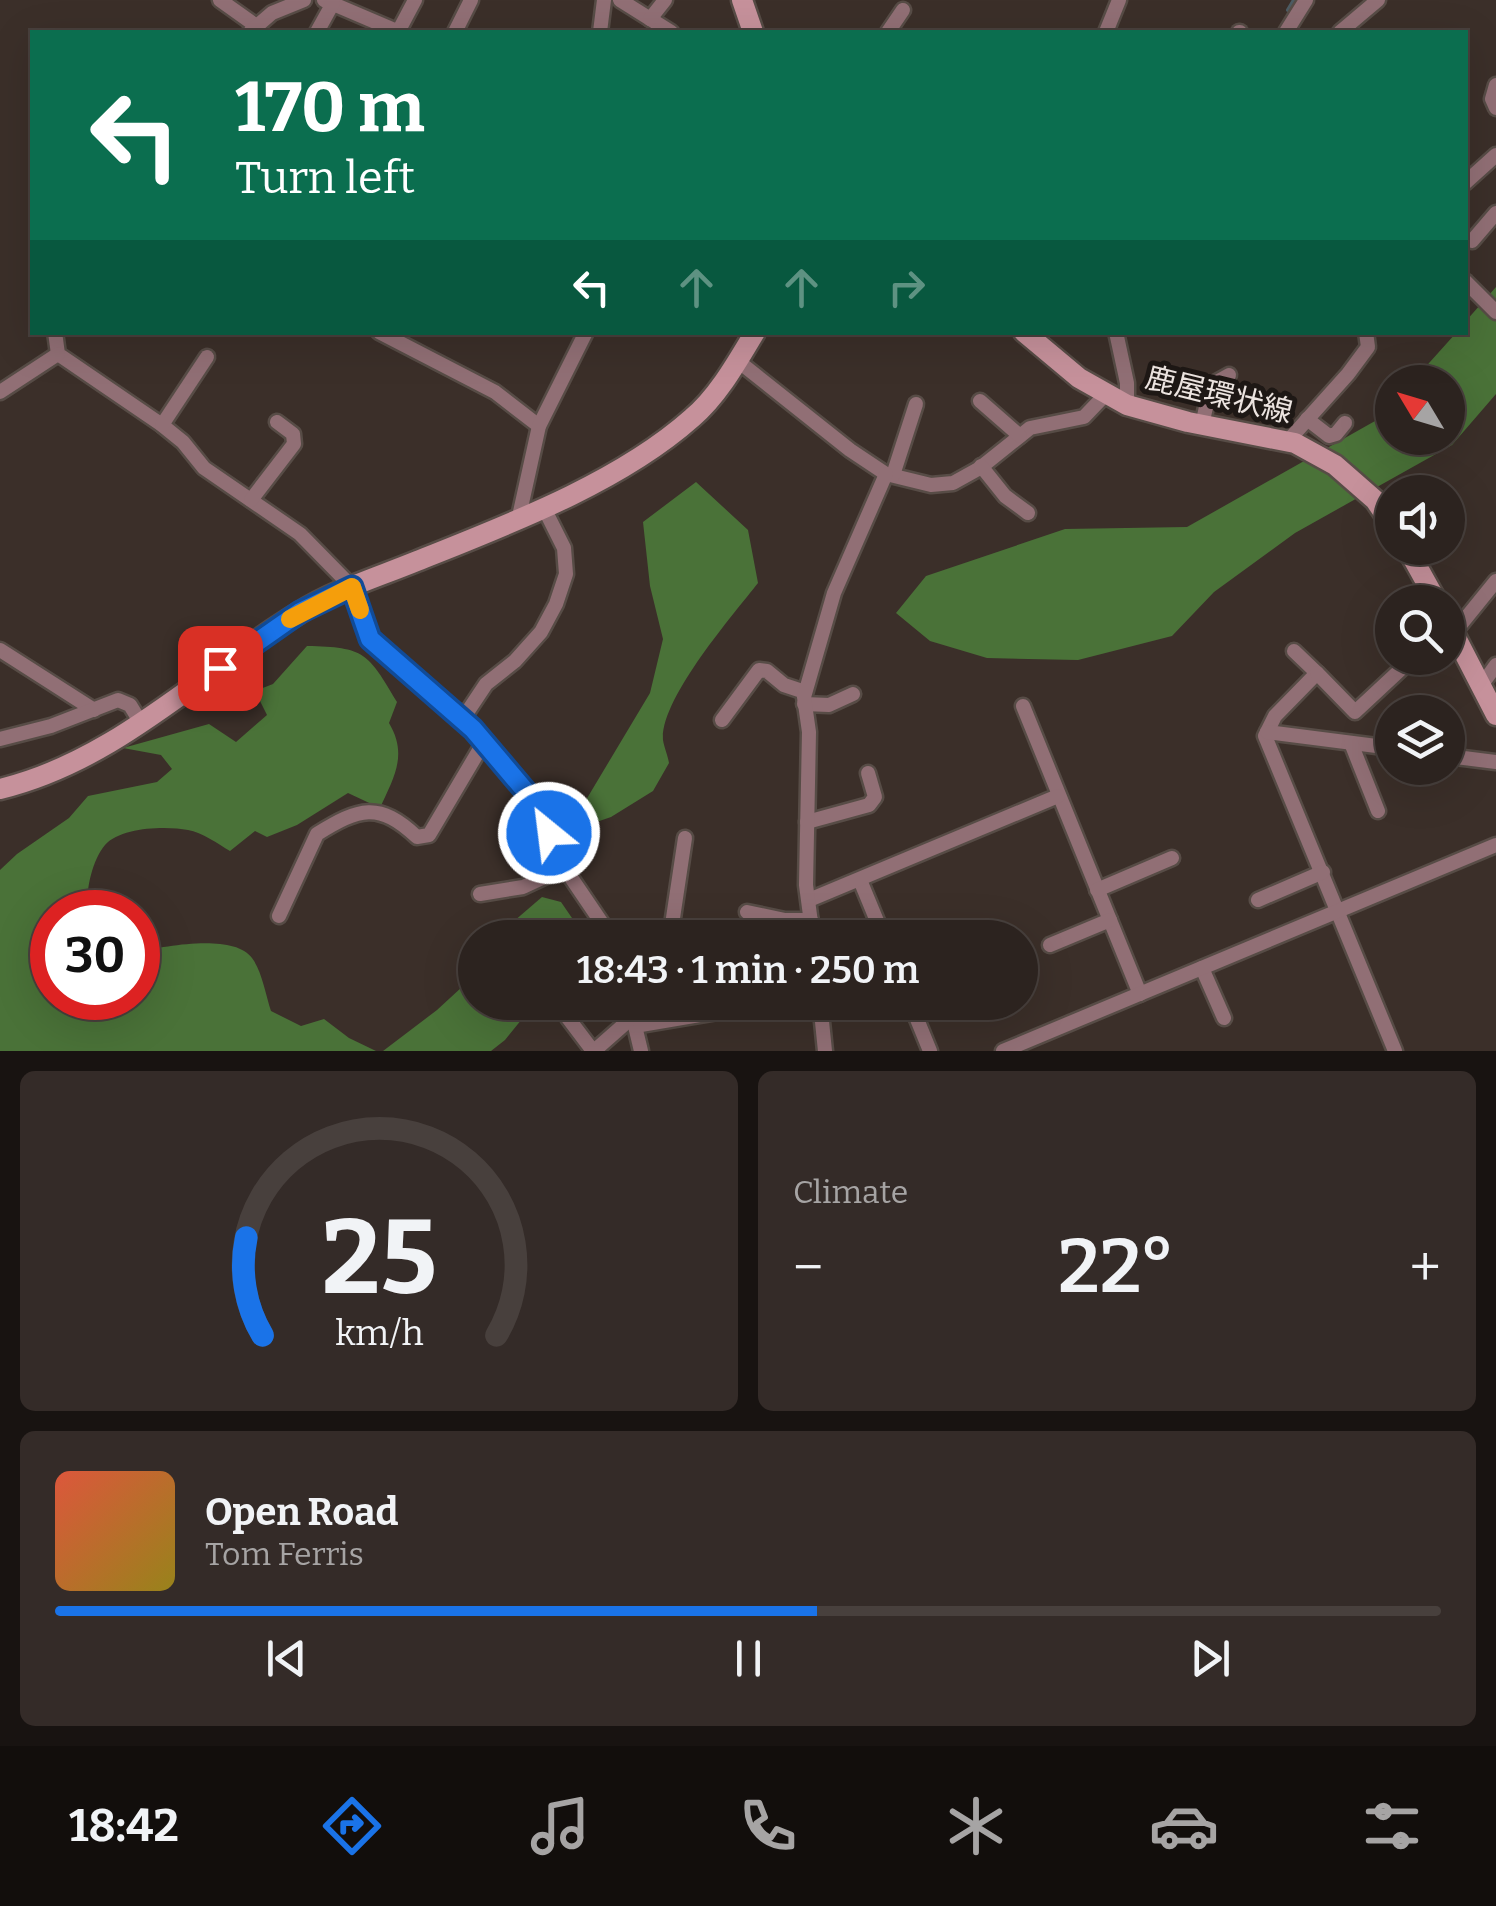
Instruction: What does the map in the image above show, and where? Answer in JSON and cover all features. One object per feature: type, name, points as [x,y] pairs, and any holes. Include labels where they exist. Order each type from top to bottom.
[{"type":"street","points":[[220,0],[252,29],[281,5],[304,0]]},
{"type":"street","points":[[400,30],[415,0]]},
{"type":"street","points":[[456,30],[471,0]]},
{"type":"street","points":[[600,30],[604,0]]},
{"type":"street","points":[[620,0],[668,30]]},
{"type":"street","points":[[650,19],[664,0]]},
{"type":"street","points":[[742,0],[752,30]]},
{"type":"street","points":[[1107,30],[1119,0]]},
{"type":"street","points":[[1287,30],[1306,0]]},
{"type":"street","points":[[1342,30],[1378,0]]},
{"type":"street","points":[[319,30],[337,2],[395,30]]},
{"type":"street","points":[[889,30],[902,10]]},
{"type":"street","points":[[1496,85],[1492,99],[1496,108]]},
{"type":"street","points":[[1468,180],[1496,155]]},
{"type":"street","points":[[1472,241],[1496,213]]},
{"type":"street","points":[[1468,284],[1496,312]]},
{"type":"street","points":[[55,335],[58,354],[162,425],[183,442],[204,468],[300,534],[352,587],[370,639],[462,720],[533,800],[566,866],[600,920]]},
{"type":"street","points":[[385,335],[495,392],[539,426]]},
{"type":"street","points":[[518,521],[539,426],[584,335]]},
{"type":"street","points":[[0,789],[82,759],[141,723],[300,612],[352,587],[518,521],[606,476],[693,418],[738,361],[752,335]]},
{"type":"street","name":"鹿屋環状線","points":[[1028,335],[1079,378],[1106,394],[1127,404],[1202,425],[1287,442],[1335,465],[1375,501]]},
{"type":"street","points":[[1117,335],[1127,383],[1127,404]]},
{"type":"street","points":[[1287,442],[1368,347],[1366,335]]},
{"type":"street","points":[[0,392],[58,354]]},
{"type":"street","points":[[162,425],[208,357]]},
{"type":"street","points":[[738,361],[850,450],[889,474],[932,485],[953,484],[1030,428],[1084,417],[1106,394]]},
{"type":"street","points":[[1202,425],[1212,385],[1229,375]]},
{"type":"street","points":[[980,401],[1020,436]]},
{"type":"street","points":[[747,912],[811,920],[806,885],[809,732],[804,698],[834,593],[889,474],[916,404]]},
{"type":"street","points":[[1307,419],[1330,436],[1344,424]]},
{"type":"street","points":[[251,500],[294,444],[294,434],[277,422]]},
{"type":"street","points":[[982,466],[1005,496],[1028,514]]},
{"type":"street","points":[[462,720],[486,684],[541,632],[556,604],[566,574],[564,548],[544,508]]},
{"type":"street","points":[[1465,611],[1496,582]]},
{"type":"street","points":[[0,650],[94,710]]},
{"type":"street","points":[[1294,650],[1356,712],[1395,675]]},
{"type":"street","points":[[1465,657],[1496,715]]},
{"type":"street","points":[[1480,687],[1496,665]]},
{"type":"street","points":[[722,720],[760,670],[804,698],[829,706],[852,694]]},
{"type":"street","points":[[1317,673],[1275,716],[1265,736],[1395,1051]]},
{"type":"street","points":[[0,739],[118,700],[130,706],[141,723]]},
{"type":"street","points":[[1023,706],[1140,994]]},
{"type":"street","points":[[1267,732],[1375,746]]},
{"type":"street","points":[[280,916],[317,834],[363,812],[382,812],[417,837],[429,835],[484,742]]},
{"type":"street","points":[[1351,743],[1378,811]]},
{"type":"street","points":[[1465,758],[1496,762]]},
{"type":"street","points":[[807,822],[869,805],[874,797],[868,773]]},
{"type":"street","points":[[809,900],[1058,796]]},
{"type":"street","points":[[673,920],[684,838]]},
{"type":"street","points":[[1003,1051],[1496,844]]},
{"type":"street","points":[[1097,890],[1172,858]]},
{"type":"street","points":[[480,894],[524,886],[566,866]]},
{"type":"street","points":[[1258,900],[1322,872]]},
{"type":"street","points":[[860,880],[877,920]]},
{"type":"street","points":[[1050,945],[1110,920]]},
{"type":"street","points":[[1202,968],[1224,1018]]},
{"type":"street","points":[[570,1020],[594,1051],[628,1020]]},
{"type":"street","points":[[636,1020],[641,1051]]},
{"type":"street","points":[[652,1020],[663,1020]]},
{"type":"street","points":[[822,1020],[825,1051]]},
{"type":"street","points":[[917,1020],[930,1051]]},
{"type":"green space","points":[[1496,287],[1496,394],[1465,430],[1465,365],[1427,365],[1454,335],[1468,335],[1468,319]]},
{"type":"green space","points":[[1375,421],[1375,455],[1434,455],[1398,475],[1375,475],[1375,488],[1295,533],[1214,592],[1172,636],[1078,660],[987,658],[930,641],[896,613],[926,576],[1065,529],[1187,527]]},
{"type":"green space","points":[[696,482],[748,530],[758,583],[700,658],[673,703],[663,740],[669,763],[653,791],[611,817],[585,826],[580,810],[650,693],[663,639],[650,586],[643,522]]},
{"type":"green space","points":[[307,646],[353,651],[371,663],[397,702],[389,723],[398,745],[397,766],[380,808],[348,793],[297,825],[267,837],[255,831],[230,851],[199,833],[179,829],[144,829],[112,839],[100,852],[89,890],[30,890],[30,1020],[160,1020],[160,948],[215,944],[243,950],[252,958],[271,1011],[301,1026],[324,1019],[349,1038],[376,1051],[0,1051],[0,870],[69,818],[88,796],[157,782],[172,769],[161,755],[123,748],[209,724],[236,742],[267,715],[255,691],[273,684]]},
{"type":"green space","points":[[542,897],[561,902],[572,920],[515,920]]},
{"type":"green space","points":[[458,991],[458,1020],[521,1020],[491,1051],[383,1051]]},
{"type":"waterway","points":[[1288,10],[1294,0]]},
{"type":"slow traffic","points":[[290,619],[352,587],[360,610]]},
{"type":"route","points":[[220,668],[300,612],[352,587],[370,639],[473,729],[533,800],[549,833]]}]
